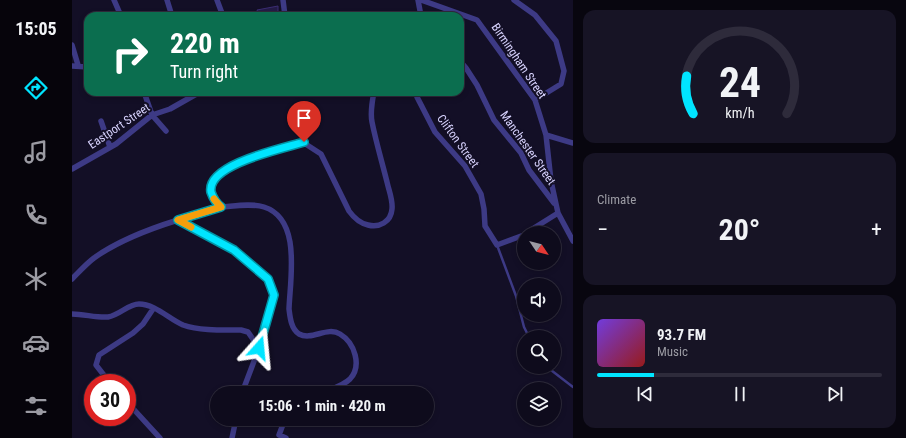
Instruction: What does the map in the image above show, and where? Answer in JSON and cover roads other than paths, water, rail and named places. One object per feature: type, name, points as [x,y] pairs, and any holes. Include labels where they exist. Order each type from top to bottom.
[{"type":"street","points":[[114,0],[118,12]]},
{"type":"street","points":[[166,0],[170,12]]},
{"type":"street","points":[[217,0],[222,12]]},
{"type":"street","points":[[283,0],[284,12]]},
{"type":"street","points":[[419,0],[420,12]]},
{"type":"street","name":"Birmingham Street","points":[[419,0],[454,12]]},
{"type":"street","points":[[514,0],[535,15],[556,42],[564,71],[561,84],[535,100]]},
{"type":"street","name":"Birmingham Street","points":[[464,16],[477,20],[535,100],[546,135],[551,180],[558,213],[573,241]]},
{"type":"street","points":[[72,44],[75,66]]},
{"type":"street","name":"Manchester Street","points":[[464,66],[477,85],[494,120],[521,153],[529,170],[556,205]]},
{"type":"street","points":[[145,96],[152,115],[166,131]]},
{"type":"street","name":"Eastport Street","points":[[72,169],[110,148],[152,115],[170,109],[193,96]]},
{"type":"street","points":[[221,207],[214,200],[211,190],[213,182],[226,169],[257,155],[304,142],[321,154],[354,219],[371,226],[378,226],[385,223],[390,217],[392,202],[372,122],[371,105],[373,96]]},
{"type":"street","name":"Clifton Street","points":[[417,96],[435,132],[465,166],[480,194],[484,210],[485,226],[496,245]]},
{"type":"street","points":[[101,121],[110,148]]},
{"type":"street","points":[[546,135],[573,143]]},
{"type":"street","points":[[72,279],[94,259],[116,245],[150,229],[221,207],[247,205],[264,207],[282,219],[291,244],[289,309],[290,320],[295,331],[305,336],[332,330],[346,338],[353,349],[356,362],[355,370],[350,378],[344,384],[339,386]]},
{"type":"street","points":[[537,226],[558,213]]},
{"type":"street","points":[[178,220],[234,250],[268,279],[274,295],[259,348],[245,386]]},
{"type":"street","points":[[496,245],[517,238]]},
{"type":"street","points":[[72,314],[108,317],[119,314],[134,305],[140,304],[153,308],[183,325],[241,330],[248,332],[259,348]]},
{"type":"street","points":[[103,374],[96,365],[100,354],[133,334],[143,324],[153,308]]},
{"type":"street","points":[[136,412],[160,438]]},
{"type":"street","points":[[232,438],[235,426]]},
{"type":"street","points":[[282,426],[278,436],[286,438]]},
{"type":"lane","name":"Clifton Street","points":[[496,245],[514,289],[526,330]]},
{"type":"lane","points":[[556,374],[573,387]]}]
